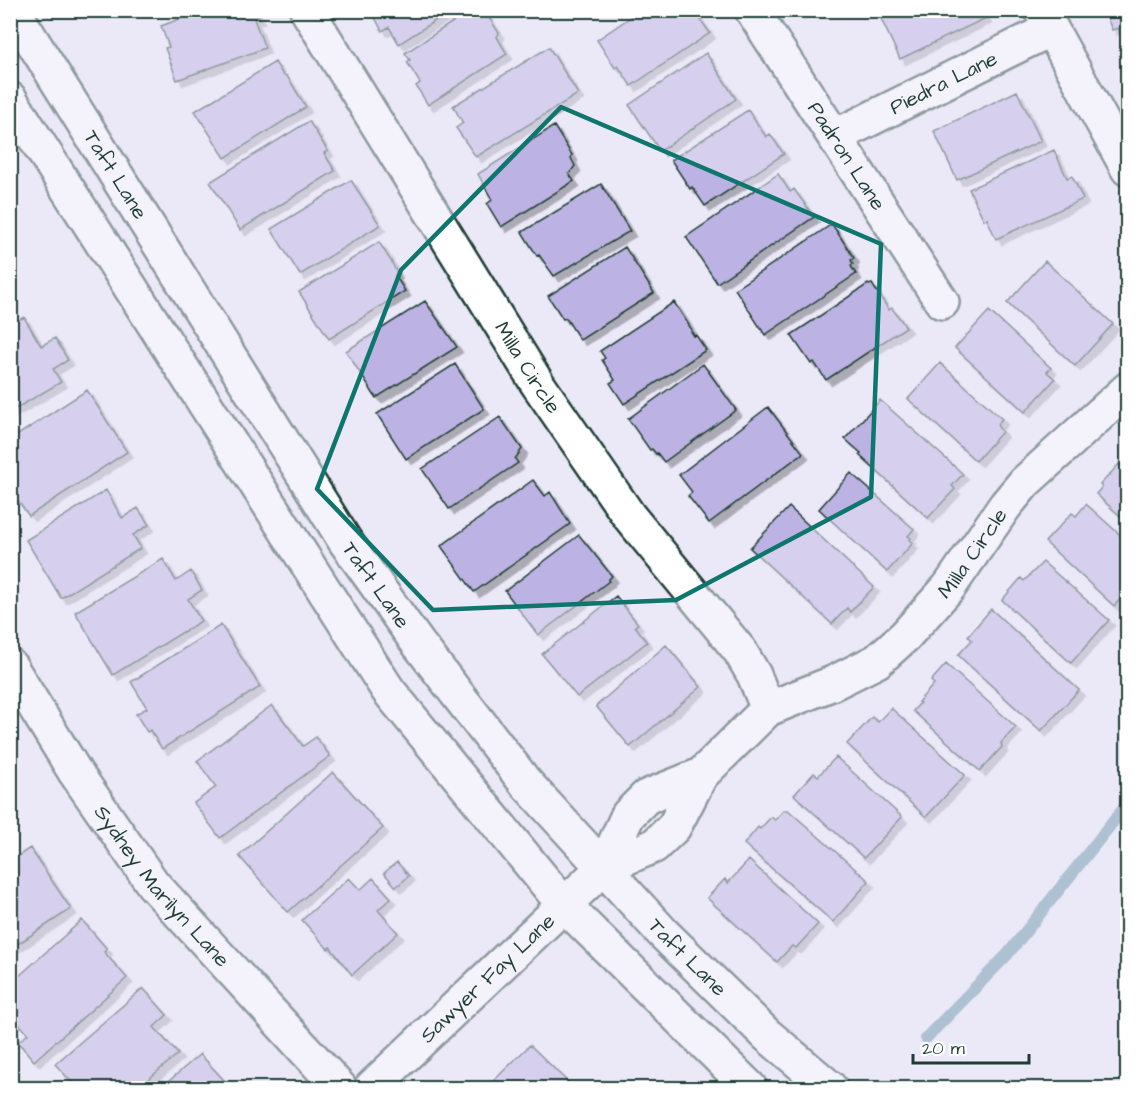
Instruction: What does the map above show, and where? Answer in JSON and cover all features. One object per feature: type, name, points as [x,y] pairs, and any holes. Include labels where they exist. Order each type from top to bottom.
[{"type":"street","name":"Taft Lane","points":[[13,10],[345,541],[417,642],[525,782],[663,933],[767,1035],[830,1089]]},
{"type":"street","name":"Milla Circle","points":[[307,10],[537,382],[629,516],[740,651],[768,709]]},
{"type":"street","name":"Padron Lane","points":[[752,10],[942,302]]},
{"type":"street","name":"Piedra Lane","points":[[836,136],[1046,20]]},
{"type":"street","points":[[1046,20],[1128,169]]},
{"type":"street","points":[[10,99],[388,690],[564,905],[750,1089]]},
{"type":"street","name":"Milla Circle","points":[[604,867],[628,814],[646,797],[701,775],[768,709],[833,683],[877,661],[905,636],[949,587],[1005,506],[1025,482],[1128,389]]},
{"type":"street","name":"Sydney Marilyn Lane","points":[[10,666],[75,772],[153,884],[340,1089]]},
{"type":"street","name":"Sawyer Fay Lane","points":[[371,1089],[604,867]]},
{"type":"highlighted area","points":[[561,107],[881,244],[871,497],[676,600],[433,610],[317,489],[401,270]]},
{"type":"building","points":[[203,10],[256,10],[259,18],[254,19],[265,48],[177,80],[165,48],[169,47],[161,26]]},
{"type":"building","points":[[371,10],[452,10],[399,44],[389,27],[382,31]]},
{"type":"building","points":[[471,10],[484,10],[499,33],[497,37],[507,54],[428,105],[416,86],[420,83],[407,62],[410,60],[405,53]]},
{"type":"building","points":[[641,10],[690,10],[692,14],[695,12],[710,33],[631,86],[618,66],[615,68],[597,40]]},
{"type":"building","points":[[877,10],[982,10],[986,18],[900,59]]},
{"type":"building","points":[[1104,10],[1128,10],[1128,44],[1126,45],[1118,28],[1112,30]]},
{"type":"building","points":[[549,47],[578,94],[476,157],[456,128],[463,123],[453,106]]},
{"type":"building","points":[[706,53],[736,99],[660,151],[629,105]]},
{"type":"building","points":[[275,62],[283,75],[287,76],[306,107],[225,158],[195,111]]},
{"type":"building","points":[[1017,91],[1041,141],[957,180],[934,131]]},
{"type":"building","points":[[748,110],[766,137],[770,134],[784,154],[705,206],[692,187],[690,189],[671,160]]},
{"type":"building","points":[[309,121],[328,151],[324,153],[335,171],[240,230],[210,182]]},
{"type":"building","points":[[554,126],[572,155],[575,166],[569,174],[574,181],[501,227],[487,204],[492,200],[478,174]]},
{"type":"building","points":[[1054,150],[1067,178],[1072,176],[1083,199],[996,239],[969,189]]},
{"type":"building","points":[[778,174],[790,192],[794,189],[814,217],[717,283],[686,237]]},
{"type":"building","points":[[351,180],[380,225],[300,275],[271,229]]},
{"type":"building","points":[[601,184],[630,231],[554,276],[539,255],[537,256],[522,232]]},
{"type":"building","points":[[832,224],[854,258],[851,260],[853,264],[851,266],[856,274],[765,335],[735,289]]},
{"type":"building","points":[[379,242],[405,291],[329,339],[299,292]]},
{"type":"building","points":[[625,247],[654,293],[580,340],[548,296]]},
{"type":"building","points":[[1045,261],[1113,324],[1075,366],[1007,303]]},
{"type":"building","points":[[868,284],[872,284],[889,310],[892,308],[906,327],[826,380],[814,362],[811,364],[791,335]]},
{"type":"building","points":[[425,301],[457,347],[376,398],[346,351]]},
{"type":"building","points":[[674,302],[694,336],[696,335],[706,350],[624,404],[610,383],[615,380],[602,360],[605,358],[600,351]]},
{"type":"building","points":[[989,311],[1051,368],[1047,372],[1055,379],[1025,412],[955,348]]},
{"type":"building","points":[[24,317],[41,346],[55,338],[68,360],[53,369],[61,382],[10,412],[10,325]]},
{"type":"building","points":[[940,363],[1002,419],[997,425],[1002,432],[976,461],[908,399]]},
{"type":"building","points":[[455,364],[484,409],[406,459],[377,414]]},
{"type":"building","points":[[703,364],[736,410],[664,462],[657,453],[650,450],[628,419]]},
{"type":"building","points":[[87,390],[127,452],[29,516],[10,490],[10,476],[15,473],[10,466],[10,440]]},
{"type":"building","points":[[880,400],[963,474],[952,486],[955,489],[928,518],[859,455],[861,453],[845,439]]},
{"type":"building","points":[[768,407],[803,453],[709,523],[688,496],[692,492],[679,475]]},
{"type":"building","points":[[500,417],[522,449],[515,459],[518,463],[449,509],[422,469]]},
{"type":"building","points":[[1128,460],[1128,523],[1096,494],[1102,487],[1100,485],[1119,464],[1122,467]]},
{"type":"building","points":[[851,473],[914,529],[908,536],[913,543],[887,572],[819,509]]},
{"type":"building","points":[[533,480],[545,496],[550,492],[570,524],[474,592],[441,546]]},
{"type":"building","points":[[106,490],[122,518],[138,508],[149,525],[133,535],[141,548],[61,598],[26,540]]},
{"type":"building","points":[[1086,504],[1128,542],[1128,591],[1114,606],[1045,542],[1072,513],[1076,516]]},
{"type":"building","points":[[789,507],[874,587],[850,612],[847,608],[832,624],[750,548]]},
{"type":"building","points":[[579,535],[612,576],[609,581],[538,635],[505,591]]},
{"type":"building","points":[[163,559],[176,581],[191,571],[202,590],[188,599],[201,621],[113,675],[75,612]]},
{"type":"building","points":[[1043,562],[1109,620],[1071,663],[1002,600],[1021,578],[1024,581]]},
{"type":"building","points":[[616,596],[638,624],[635,626],[647,642],[577,697],[542,654]]},
{"type":"building","points":[[991,609],[1079,690],[1041,731],[958,655],[972,640],[968,636]]},
{"type":"building","points":[[221,625],[260,687],[162,749],[150,730],[147,732],[136,714],[147,708],[131,682]]},
{"type":"building","points":[[666,645],[701,687],[630,747],[596,706]]},
{"type":"building","points":[[946,664],[1016,727],[1001,743],[1002,747],[980,771],[913,711],[934,684],[931,681]]},
{"type":"building","points":[[272,705],[303,746],[316,737],[330,756],[220,838],[194,803],[216,787],[197,761]]},
{"type":"building","points":[[891,708],[965,775],[926,817],[847,744],[872,717],[878,722]]},
{"type":"building","points":[[836,757],[902,817],[864,858],[794,795],[814,773],[818,776]]},
{"type":"building","points":[[333,772],[383,828],[288,912],[239,856]]},
{"type":"building","points":[[784,810],[788,810],[869,881],[833,922],[744,844],[758,827],[760,829],[771,817],[775,820]]},
{"type":"building","points":[[30,848],[71,909],[10,949],[10,861]]},
{"type":"building","points":[[749,860],[818,924],[796,948],[792,946],[777,962],[707,898],[725,879],[728,883]]},
{"type":"building","points":[[397,862],[409,876],[396,887],[384,873]]},
{"type":"building","points":[[349,878],[360,890],[373,878],[391,898],[378,910],[398,933],[352,975],[330,947],[328,949],[302,920]]},
{"type":"building","points":[[82,920],[107,949],[104,952],[127,978],[34,1061],[18,1042],[28,1034],[10,1014],[10,984]]},
{"type":"building","points":[[143,988],[167,1015],[154,1027],[178,1054],[138,1088],[77,1088],[55,1064]]},
{"type":"building","points":[[530,1045],[574,1088],[486,1088]]},
{"type":"building","points":[[200,1054],[231,1088],[161,1088]]},
{"type":"waterway","points":[[926,1038],[1007,955],[1128,803]]}]
